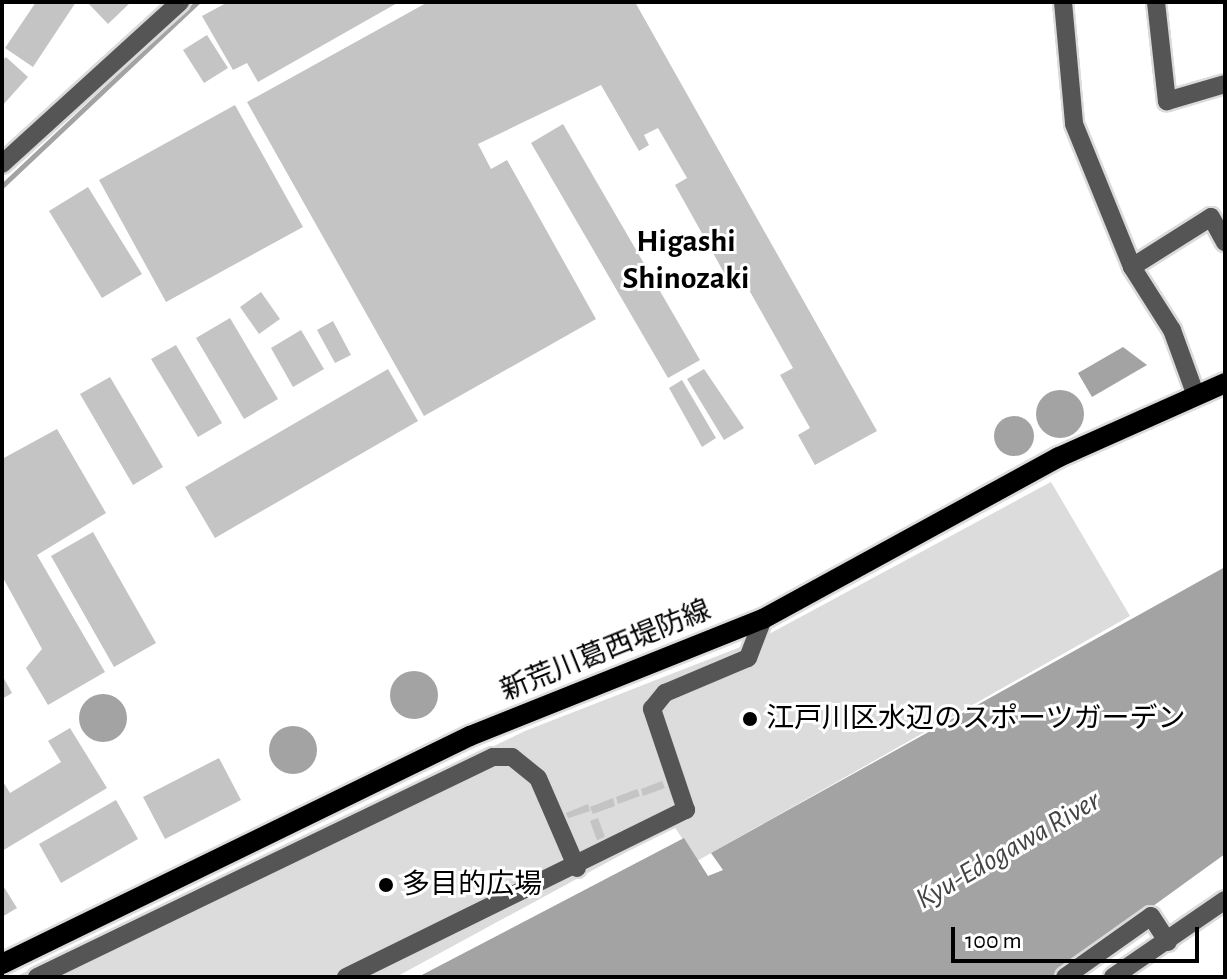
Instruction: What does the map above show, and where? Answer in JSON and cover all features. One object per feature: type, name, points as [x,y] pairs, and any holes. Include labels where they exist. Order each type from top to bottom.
[{"type":"main road","name":"新荒川葛西堤防線","points":[[2,964],[470,736],[763,619],[1059,457],[1225,383]]},
{"type":"street","points":[[2,164],[180,2]]},
{"type":"street","points":[[1063,2],[1074,124],[1132,267],[1172,330],[1196,396]]},
{"type":"street","points":[[1156,2],[1167,101],[1225,84]]},
{"type":"street","points":[[1132,267],[1211,217],[1225,242]]},
{"type":"street","points":[[346,977],[577,868],[686,810],[652,717],[657,702],[748,658],[763,619]]},
{"type":"street","points":[[37,977],[493,757],[512,757],[538,778],[577,868]]},
{"type":"street","points":[[1113,977],[1142,970],[1168,942],[1225,900]]},
{"type":"street","points":[[1065,977],[1151,916],[1168,942]]},
{"type":"shaded area","name":"江戸川区水辺のスポーツガーデン","points":[[1051,482],[1130,616],[697,861],[674,826],[396,977],[15,977],[525,731],[756,641]]},
{"type":"water","points":[[1123,347],[1147,365],[1092,397],[1078,373]]},
{"type":"water","points":[[1060,390],[1077,397],[1084,414],[1077,431],[1060,438],[1043,431],[1036,414],[1043,397]]},
{"type":"water","points":[[1014,416],[1028,422],[1034,436],[1028,450],[1014,456],[1000,450],[994,436],[1000,422]]},
{"type":"water","name":"Kyu-Edogawa River","points":[[1225,567],[1225,854],[1055,977],[418,977],[684,838],[708,876],[723,870],[711,853]]},
{"type":"water","points":[[414,671],[431,678],[438,695],[431,712],[414,719],[397,712],[390,695],[397,678]]},
{"type":"water","points":[[103,694],[120,701],[127,718],[120,735],[103,742],[86,735],[79,718],[86,701]]},
{"type":"water","points":[[293,726],[310,733],[317,750],[310,767],[293,774],[276,767],[269,750],[276,733]]},
{"type":"building","points":[[36,2],[76,2],[33,67],[5,48]]},
{"type":"building","points":[[87,2],[131,2],[108,24]]},
{"type":"building","points":[[228,2],[399,2],[258,82],[247,63],[233,70],[202,16]]},
{"type":"building","points":[[428,2],[635,2],[877,431],[815,465],[798,435],[810,428],[780,375],[793,368],[744,281],[732,287],[675,185],[687,178],[658,128],[644,135],[649,145],[639,151],[601,85],[478,144],[491,169],[507,160],[596,319],[424,416],[247,102]]},
{"type":"building","points":[[207,35],[228,68],[204,83],[183,50]]},
{"type":"building","points":[[6,57],[28,77],[2,106],[2,61]]},
{"type":"building","points":[[235,105],[303,227],[166,302],[99,180]]},
{"type":"building","points":[[563,124],[700,360],[668,378],[531,143]]},
{"type":"building","points":[[88,187],[142,274],[102,298],[49,211]]},
{"type":"building","points":[[261,292],[280,319],[259,334],[240,307]]},
{"type":"building","points":[[230,318],[278,399],[244,419],[196,338]]},
{"type":"building","points":[[333,321],[351,355],[335,363],[317,330]]},
{"type":"building","points":[[301,330],[324,369],[293,387],[271,348]]},
{"type":"building","points":[[176,345],[222,423],[198,437],[151,359]]},
{"type":"building","points":[[388,369],[418,421],[215,538],[185,487]]},
{"type":"building","points":[[704,369],[744,428],[724,440],[687,379]]},
{"type":"building","points":[[110,377],[163,467],[133,485],[80,394]]},
{"type":"building","points":[[682,380],[716,438],[702,447],[669,388]]},
{"type":"building","points":[[57,429],[106,513],[37,555],[105,672],[48,705],[26,668],[42,649],[2,576],[2,459]]},
{"type":"building","points":[[93,532],[156,643],[114,667],[51,556]]},
{"type":"building","points":[[2,675],[12,693],[2,699]]},
{"type":"building","points":[[70,728],[107,788],[2,851],[2,780],[10,793],[61,762],[48,741]]},
{"type":"building","points":[[219,758],[241,800],[165,839],[143,797]]},
{"type":"building","points":[[662,781],[665,788],[643,796],[641,789]]},
{"type":"building","points":[[637,789],[640,796],[618,804],[616,797]]},
{"type":"building","points":[[613,798],[615,806],[593,814],[590,807]]},
{"type":"building","points":[[116,800],[138,839],[61,883],[39,844]]},
{"type":"building","points":[[588,804],[590,811],[563,820],[561,815]]},
{"type":"building","points":[[598,818],[606,840],[598,843],[590,821]]},
{"type":"building","points":[[2,884],[17,908],[2,917]]},
{"type":"waterway","points":[[2,186],[197,2]]},
{"type":"place","name":"江戸川区水辺のスポーツガーデン","points":[[750,719]]},
{"type":"place","name":"多目的広場","points":[[386,885]]},
{"type":"district","name":"Higashi Shinozaki","points":[[686,260]]}]
